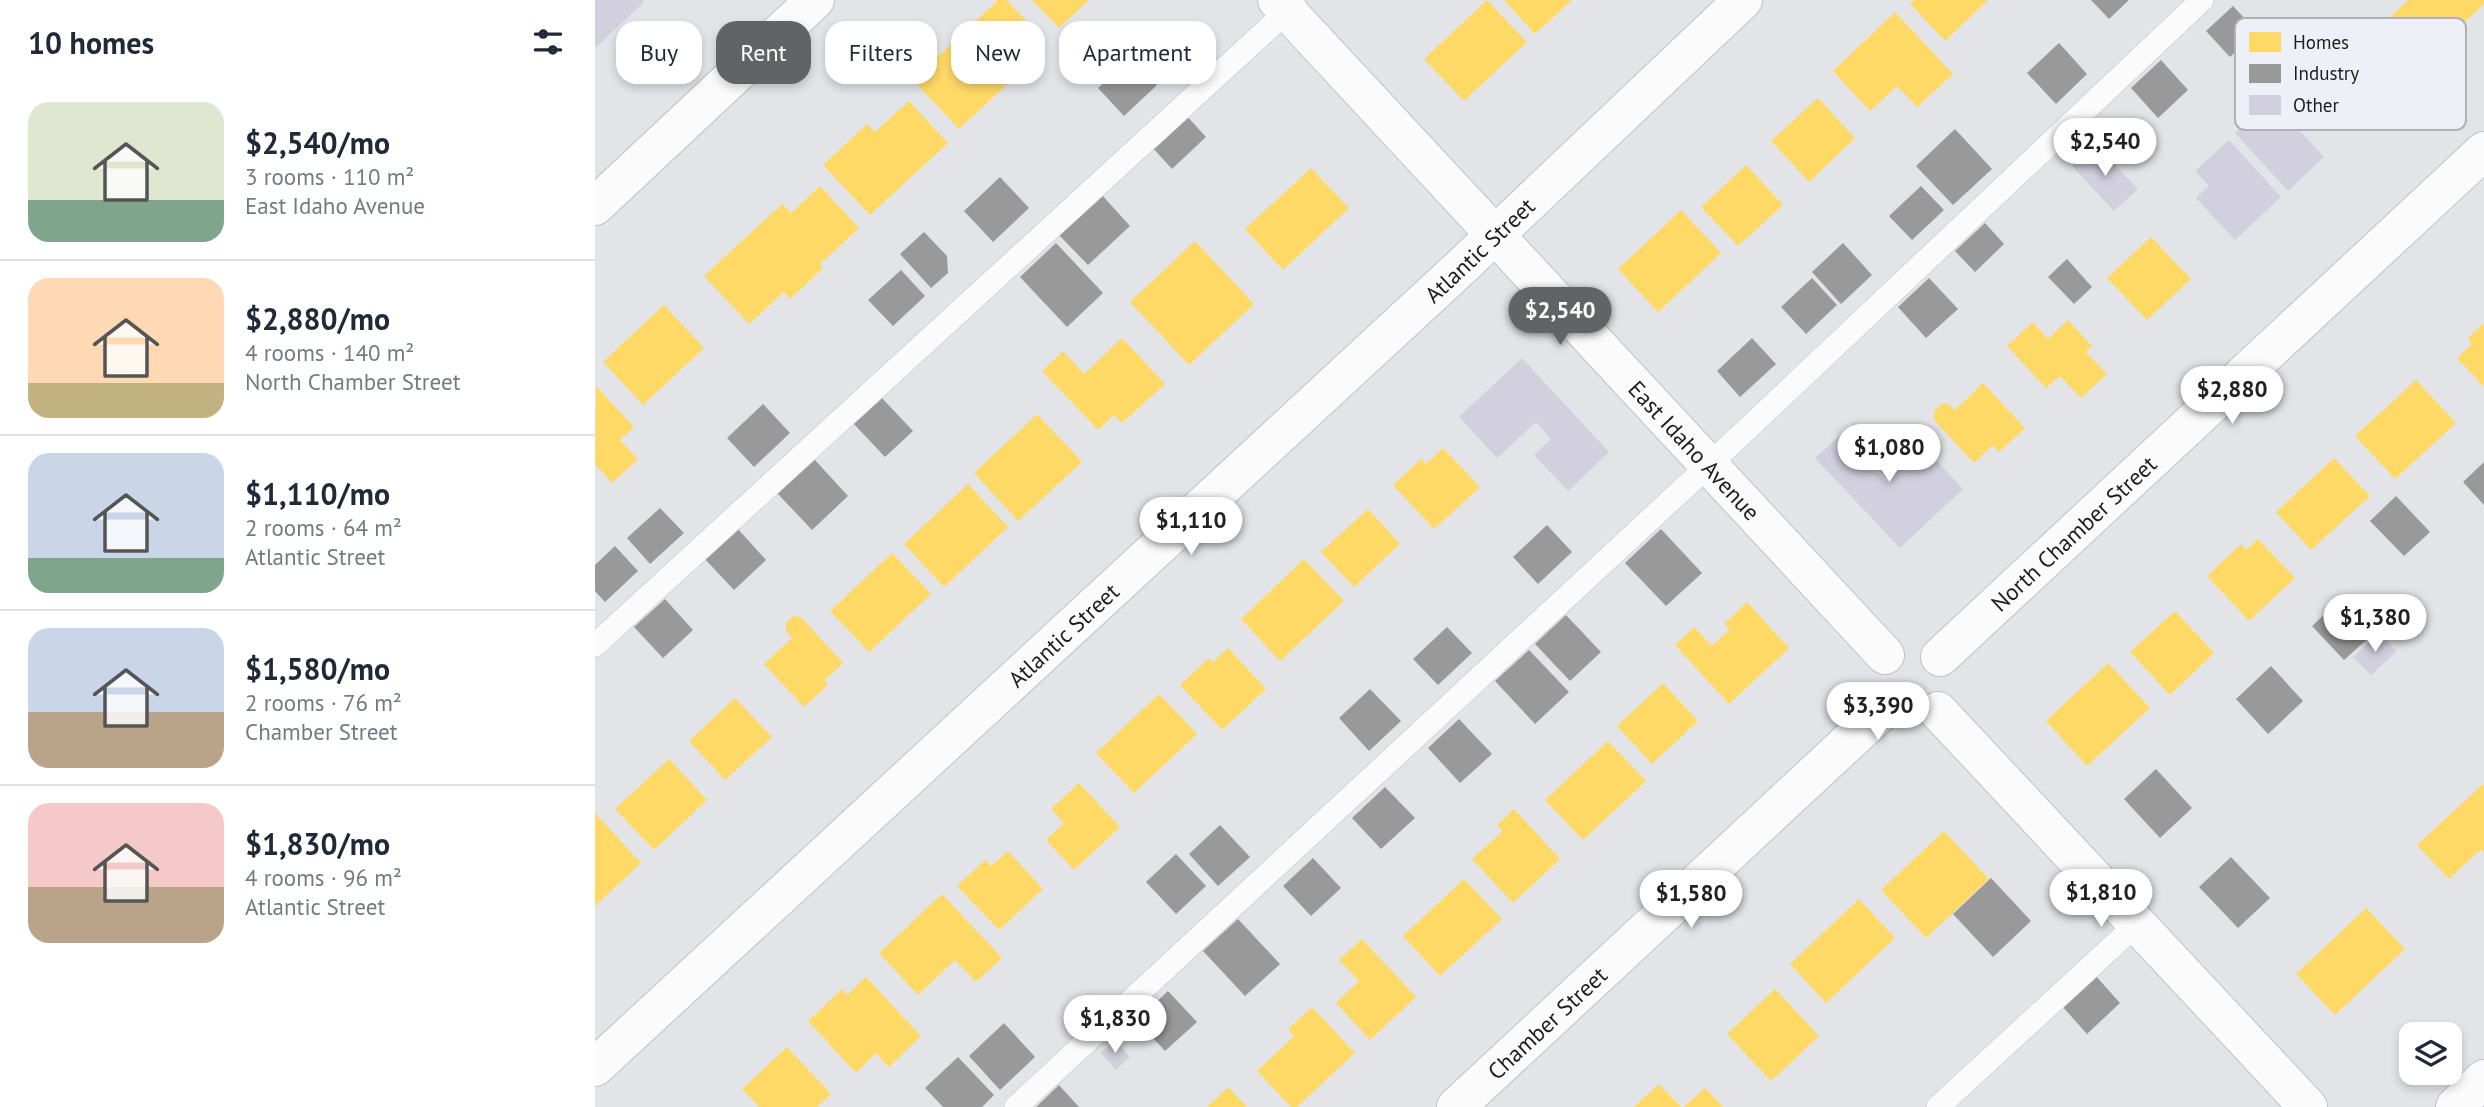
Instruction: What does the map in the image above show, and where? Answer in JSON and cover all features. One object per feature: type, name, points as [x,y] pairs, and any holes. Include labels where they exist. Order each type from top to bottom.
[{"type":"street","points":[[595,206],[815,0]]},
{"type":"street","name":"Atlantic Street","points":[[595,1067],[1496,235],[1744,0]]},
{"type":"street","name":"East Idaho Avenue","points":[[1287,4],[1496,235],[1885,656]]},
{"type":"street","name":"North Chamber Street","points":[[1940,657],[2484,152]]},
{"type":"street","points":[[1919,645],[1940,657],[1950,679],[1949,691],[1938,711],[1916,721],[1893,716],[1884,709],[1878,699],[1874,676],[1885,656],[1895,648],[1919,645]]},
{"type":"street","name":"Chamber Street","points":[[1456,1107],[1884,709]]},
{"type":"street","points":[[1938,711],[2308,1107]]},
{"type":"street","points":[[2455,1107],[2484,1079]]},
{"type":"lane","points":[[1016,1107],[1710,464],[2202,0]]},
{"type":"lane","points":[[595,645],[1287,4]]},
{"type":"lane","points":[[1938,1107],[2137,923]]},
{"type":"building: Homes","points":[[998,0],[1007,0],[1026,21],[976,21]]},
{"type":"building: Homes","points":[[1032,0],[1089,0],[1066,21],[1059,21],[1059,28]]},
{"type":"building: Homes","points":[[1487,0],[1527,42],[1464,101],[1424,59]]},
{"type":"building: Homes","points":[[1504,0],[1572,0],[1535,34]]},
{"type":"building: Homes","points":[[1914,0],[1988,0],[1945,41],[1910,4]]},
{"type":"building: Homes","points":[[2408,0],[2484,0],[2484,4],[2466,21],[2466,18],[2389,18]]},
{"type":"building: Homes","points":[[1895,12],[1953,74],[1917,107],[1897,86],[1870,111],[1833,71]]},
{"type":"building: Homes","points":[[951,44],[951,84],[1008,84],[959,129],[917,84],[937,84],[937,57]]},
{"type":"building: Homes","points":[[1818,98],[1855,138],[1809,182],[1771,141]]},
{"type":"building: Homes","points":[[909,101],[948,143],[870,215],[823,165],[867,124],[875,132]]},
{"type":"building: Homes","points":[[1746,165],[1783,205],[1738,246],[1701,207]]},
{"type":"building: Homes","points":[[1311,168],[1349,208],[1283,270],[1245,229]]},
{"type":"building: Homes","points":[[820,186],[859,228],[820,264],[823,268],[790,299],[784,292],[749,324],[704,276],[782,204],[791,213]]},
{"type":"building: Homes","points":[[1681,210],[1721,253],[1658,312],[1618,269]]},
{"type":"building: Homes","points":[[2151,237],[2191,279],[2147,320],[2107,278]]},
{"type":"building: Homes","points":[[1195,241],[1254,304],[1189,365],[1130,302]]},
{"type":"building: Homes","points":[[664,305],[704,348],[643,405],[603,362]]},
{"type":"building: Homes","points":[[2068,320],[2092,346],[2086,352],[2107,374],[2081,398],[2060,376],[2046,388],[2007,346],[2033,322],[2048,339]]},
{"type":"building: Homes","points":[[2484,323],[2484,387],[2457,358],[2472,344],[2468,338]]},
{"type":"building: Homes","points":[[1122,338],[1165,384],[1122,423],[1114,415],[1098,430],[1042,371],[1063,351],[1084,374]]},
{"type":"building: Homes","points":[[2416,380],[2456,423],[2395,479],[2355,436]]},
{"type":"building: Homes","points":[[1983,383],[2025,428],[1999,452],[1993,445],[1974,463],[1934,420],[1934,411],[1942,403],[1955,410]]},
{"type":"building: Homes","points":[[596,386],[634,427],[620,440],[638,459],[612,483],[595,464]]},
{"type":"building: Homes","points":[[1037,414],[1082,462],[1018,521],[974,473]]},
{"type":"building: Homes","points":[[1443,448],[1480,487],[1434,529],[1393,485],[1421,459],[1426,464]]},
{"type":"building: Homes","points":[[2334,458],[2370,496],[2311,550],[2276,512]]},
{"type":"building: Homes","points":[[968,484],[1008,527],[944,587],[904,544]]},
{"type":"building: Homes","points":[[1368,509],[1400,544],[1354,587],[1321,552]]},
{"type":"building: Homes","points":[[2258,539],[2295,578],[2249,621],[2207,576],[2241,544],[2246,550]]},
{"type":"building: Homes","points":[[892,553],[931,594],[869,652],[830,611]]},
{"type":"building: Homes","points":[[1304,559],[1344,601],[1280,661],[1241,619]]},
{"type":"building: Homes","points":[[1747,602],[1789,648],[1729,704],[1675,645],[1694,627],[1712,646],[1730,629],[1724,624]]},
{"type":"building: Homes","points":[[2175,611],[2214,653],[2170,695],[2130,652]]},
{"type":"building: Homes","points":[[793,616],[801,617],[843,663],[824,681],[828,685],[804,707],[764,664],[792,638],[786,631],[786,623]]},
{"type":"building: Homes","points":[[1228,648],[1266,689],[1222,730],[1180,685],[1209,658],[1213,662]]},
{"type":"building: Homes","points":[[2108,663],[2150,708],[2087,766],[2046,721]]},
{"type":"building: Homes","points":[[1663,683],[1698,721],[1652,764],[1617,726]]},
{"type":"building: Homes","points":[[1159,694],[1197,734],[1134,793],[1096,753]]},
{"type":"building: Homes","points":[[735,698],[772,737],[725,780],[689,741]]},
{"type":"building: Homes","points":[[1608,741],[1646,781],[1583,840],[1545,800]]},
{"type":"building: Homes","points":[[669,759],[707,800],[654,850],[615,809]]},
{"type":"building: Homes","points":[[1079,783],[1120,827],[1074,870],[1046,840],[1064,823],[1051,809]]},
{"type":"building: Homes","points":[[2484,783],[2484,853],[2481,849],[2449,879],[2417,845]]},
{"type":"building: Homes","points":[[1514,809],[1560,859],[1513,903],[1472,859],[1503,831],[1497,825]]},
{"type":"building: Homes","points":[[595,813],[641,863],[595,906]]},
{"type":"building: Homes","points":[[1944,831],[1989,879],[1926,938],[1881,890]]},
{"type":"building: Homes","points":[[1008,851],[1043,889],[999,930],[957,886],[985,860],[991,866]]},
{"type":"building: Homes","points":[[1464,879],[1502,919],[1440,976],[1403,936]]},
{"type":"building: Homes","points":[[942,894],[1002,958],[976,982],[955,960],[918,995],[879,953]]},
{"type":"building: Homes","points":[[1859,899],[1895,938],[1826,1003],[1790,964]]},
{"type":"building: Homes","points":[[2366,908],[2405,949],[2335,1015],[2296,974]]},
{"type":"building: Homes","points":[[1362,939],[1416,997],[1370,1040],[1336,1003],[1359,981],[1339,960]]},
{"type":"building: Homes","points":[[866,977],[921,1036],[889,1067],[876,1053],[856,1073],[808,1021],[842,989],[847,995]]},
{"type":"building: Homes","points":[[1775,989],[1819,1036],[1771,1081],[1727,1034]]},
{"type":"building: Homes","points":[[1312,1007],[1355,1053],[1297,1107],[1291,1107],[1257,1071],[1294,1036],[1288,1029]]},
{"type":"building: Homes","points":[[787,1047],[831,1094],[817,1107],[759,1107],[742,1089]]},
{"type":"building: Homes","points":[[1659,1084],[1681,1107],[1634,1107]]},
{"type":"building: Homes","points":[[1228,1087],[1247,1107],[1207,1107]]},
{"type":"building: Homes","points":[[1705,1088],[1723,1107],[1684,1107]]},
{"type":"building: Industry","points":[[2091,0],[2129,0],[2109,19]]},
{"type":"building: Industry","points":[[2233,6],[2244,18],[2235,18],[2235,52],[2230,57],[2206,31]]},
{"type":"building: Industry","points":[[2059,43],[2087,74],[2056,104],[2027,73]]},
{"type":"building: Industry","points":[[2161,60],[2188,90],[2158,118],[2131,88]]},
{"type":"building: Industry","points":[[1102,84],[1157,85],[1124,116],[1098,88]]},
{"type":"building: Industry","points":[[1185,114],[1206,137],[1172,169],[1151,146]]},
{"type":"building: Industry","points":[[1955,129],[1992,169],[1953,205],[1916,166]]},
{"type":"building: Industry","points":[[1000,177],[1029,208],[993,242],[964,211]]},
{"type":"building: Industry","points":[[1921,186],[1944,210],[1912,240],[1889,216]]},
{"type":"building: Industry","points":[[1101,194],[1130,226],[1088,265],[1058,234]]},
{"type":"building: Industry","points":[[1985,223],[2004,244],[1975,272],[1955,251]]},
{"type":"building: Industry","points":[[924,232],[947,256],[948,273],[931,288],[900,254]]},
{"type":"building: Industry","points":[[1056,243],[1103,293],[1067,327],[1020,277]]},
{"type":"building: Industry","points":[[1843,243],[1872,275],[1841,304],[1812,272]]},
{"type":"building: Industry","points":[[2067,259],[2092,287],[2074,304],[2048,277]]},
{"type":"building: Industry","points":[[901,270],[925,296],[893,326],[868,300]]},
{"type":"building: Industry","points":[[1812,278],[1837,305],[1806,334],[1781,307]]},
{"type":"building: Industry","points":[[1929,278],[1958,309],[1926,338],[1898,307]]},
{"type":"building: Industry","points":[[1752,338],[1776,364],[1740,397],[1717,371]]},
{"type":"building: Industry","points":[[881,397],[913,431],[885,457],[853,423]]},
{"type":"building: Industry","points":[[763,404],[790,433],[754,467],[727,438]]},
{"type":"building: Industry","points":[[814,459],[848,496],[812,530],[777,493]]},
{"type":"building: Industry","points":[[2484,462],[2484,505],[2463,482]]},
{"type":"building: Industry","points":[[2396,496],[2430,532],[2404,556],[2370,521]]},
{"type":"building: Industry","points":[[660,508],[684,533],[650,564],[627,538]]},
{"type":"building: Industry","points":[[1547,525],[1572,552],[1538,584],[1513,557]]},
{"type":"building: Industry","points":[[736,527],[766,560],[734,590],[703,557]]},
{"type":"building: Industry","points":[[1661,529],[1702,573],[1666,606],[1625,563]]},
{"type":"building: Industry","points":[[615,546],[638,571],[605,602],[595,591],[595,565]]},
{"type":"building: Industry","points":[[665,599],[693,630],[663,658],[634,627]]},
{"type":"building: Industry","points":[[2341,599],[2373,634],[2344,660],[2312,626]]},
{"type":"building: Industry","points":[[1566,615],[1601,652],[1570,681],[1535,644]]},
{"type":"building: Industry","points":[[1447,627],[1472,653],[1438,685],[1413,659]]},
{"type":"building: Industry","points":[[1529,650],[1569,692],[1535,724],[1495,681]]},
{"type":"building: Industry","points":[[2271,666],[2303,701],[2268,734],[2236,699]]},
{"type":"building: Industry","points":[[1370,689],[1401,721],[1369,751],[1339,718]]},
{"type":"building: Industry","points":[[1459,719],[1492,754],[1460,783],[1428,748]]},
{"type":"building: Industry","points":[[2156,769],[2192,808],[2160,838],[2124,799]]},
{"type":"building: Industry","points":[[1385,787],[1415,818],[1381,849],[1352,818]]},
{"type":"building: Industry","points":[[1220,825],[1250,857],[1218,886],[1189,854]]},
{"type":"building: Industry","points":[[1176,854],[1206,886],[1176,914],[1146,882]]},
{"type":"building: Industry","points":[[2231,857],[2270,898],[2238,928],[2199,887]]},
{"type":"building: Industry","points":[[1313,858],[1341,888],[1311,916],[1283,886]]},
{"type":"building: Industry","points":[[1991,878],[2031,921],[1993,957],[1953,914]]},
{"type":"building: Industry","points":[[1238,919],[1280,964],[1245,996],[1203,951]]},
{"type":"building: Industry","points":[[2095,975],[2120,1003],[2087,1034],[2062,1006]]},
{"type":"building: Industry","points":[[1168,991],[1197,1022],[1165,1051],[1137,1021]]},
{"type":"building: Industry","points":[[1004,1023],[1035,1057],[1000,1090],[969,1056]]},
{"type":"building: Industry","points":[[958,1057],[994,1095],[982,1107],[943,1107],[925,1088]]},
{"type":"building: Industry","points":[[1059,1085],[1079,1107],[1036,1107]]},
{"type":"building: Other","points":[[595,0],[644,2],[624,21],[616,21],[616,28],[595,48]]},
{"type":"building: Other","points":[[2238,130],[2299,130],[2324,157],[2288,191],[2235,133]]},
{"type":"building: Other","points":[[2229,140],[2281,197],[2235,240],[2196,198],[2209,186],[2195,171]]},
{"type":"building: Other","points":[[2095,144],[2138,189],[2114,211],[2072,166]]},
{"type":"building: Other","points":[[1522,358],[1609,452],[1568,491],[1534,455],[1551,439],[1536,422],[1497,458],[1459,417]]},
{"type":"building: Other","points":[[1855,422],[1887,457],[1874,469],[1886,482],[1924,447],[1963,489],[1900,548],[1815,458]]},
{"type":"building: Other","points":[[2379,633],[2397,651],[2371,675],[2353,657]]},
{"type":"building: Other","points":[[1115,1040],[1130,1057],[1116,1070],[1101,1053]]}]
